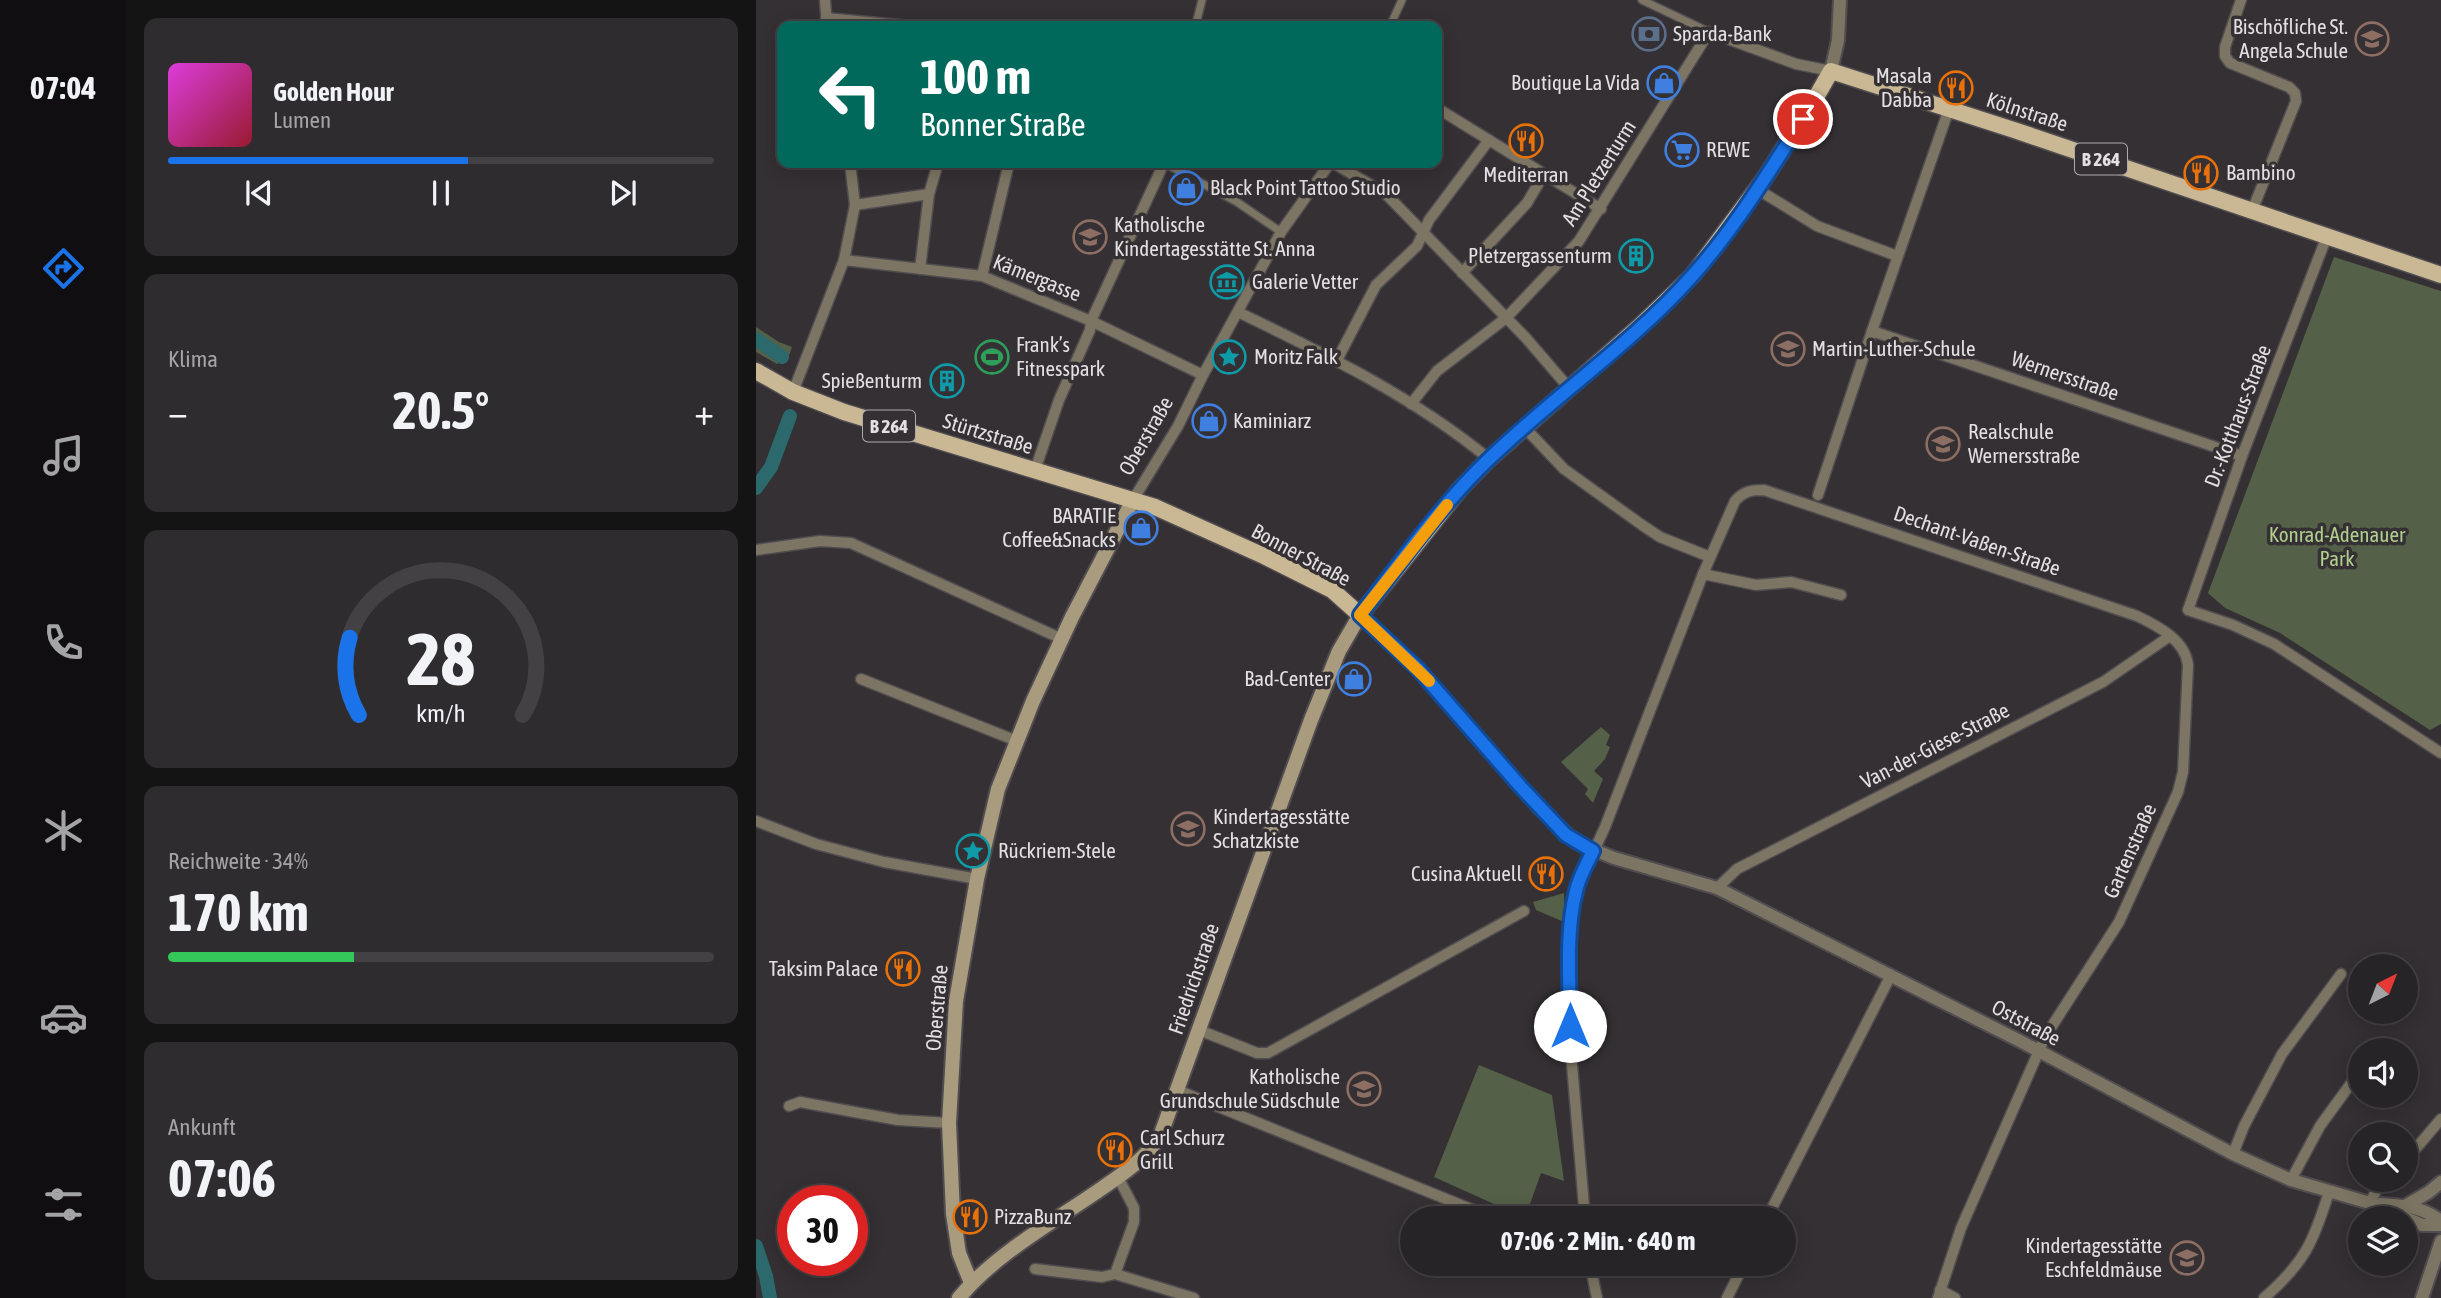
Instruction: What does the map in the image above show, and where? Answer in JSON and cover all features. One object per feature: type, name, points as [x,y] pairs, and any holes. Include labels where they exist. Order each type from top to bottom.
[{"type":"main road","name":"Kölnstraße","points":[[1831,71],[2441,275]]},
{"type":"main road","points":[[1360,615],[1452,498],[1489,459],[1640,327],[1693,275],[1757,189],[1831,71]]},
{"type":"main road","name":"Stürtzstraße","points":[[756,371],[793,392],[844,412],[1133,500]]},
{"type":"main road","name":"Bonner Straße","points":[[1133,500],[1156,507],[1319,583],[1332,590],[1360,615]]},
{"type":"main road","name":"Oberstraße","points":[[971,1283],[959,1252],[953,1214],[949,1123],[956,1001],[977,880],[998,789],[1017,741],[1062,639],[1133,500]]},
{"type":"main road","name":"Friedrichstraße","points":[[959,1298],[971,1283],[1005,1256],[1118,1177],[1152,1149],[1161,1134],[1311,720],[1339,650],[1360,615]]},
{"type":"street","points":[[825,0],[827,21]]},
{"type":"street","points":[[1197,21],[1202,0]]},
{"type":"street","points":[[1392,21],[1402,0]]},
{"type":"street","name":"Kölnstraße","points":[[1642,0],[1709,32],[1796,64],[1831,71]]},
{"type":"street","points":[[1831,71],[1838,40],[1840,0]]},
{"type":"street","points":[[2241,0],[2225,47],[2225,56],[2230,63],[2289,87],[2295,93],[2296,101],[2252,211]]},
{"type":"street","name":"Am Pletzerturm","points":[[1411,404],[1437,371],[1506,318],[1572,250],[1601,209],[1709,32]]},
{"type":"street","points":[[1818,495],[1949,109]]},
{"type":"street","points":[[1442,111],[1601,209]]},
{"type":"street","points":[[1338,359],[1376,285],[1417,246],[1429,220],[1489,140]]},
{"type":"street","points":[[793,392],[844,260],[855,205],[851,168]]},
{"type":"street","points":[[920,270],[929,194],[937,168]]},
{"type":"street","points":[[982,276],[1008,168]]},
{"type":"street","points":[[1035,470],[1059,400],[1090,330],[1091,321],[1162,168]]},
{"type":"street","points":[[1174,168],[1228,196],[1281,232]]},
{"type":"street","name":"Oberstraße","points":[[1133,500],[1178,426],[1203,374],[1281,232],[1327,168]]},
{"type":"street","points":[[1340,168],[1385,193],[1526,338],[1569,388]]},
{"type":"street","points":[[1462,273],[1527,203],[1544,174]]},
{"type":"street","points":[[1757,189],[1817,226],[1897,256]]},
{"type":"street","points":[[855,205],[929,194]]},
{"type":"street","name":"Dr.-Kotthaus-Straße","points":[[2327,236],[2242,456],[2188,610],[2233,625],[2274,645],[2440,748]]},
{"type":"street","name":"Kämergasse","points":[[844,260],[982,276],[1091,321],[1203,374]]},
{"type":"street","points":[[1238,312],[1338,359],[1411,404],[1489,459]]},
{"type":"street","name":"Wernersstraße","points":[[1872,331],[2242,456]]},
{"type":"street","points":[[1525,428],[1564,469],[1642,525],[1660,537],[1710,556],[1613,806],[1576,890],[1570,929],[1570,1053],[1584,1206]]},
{"type":"street","name":"Dechant-Vaßen-Straße","points":[[1710,556],[1735,501],[1742,493],[1764,490],[2137,616],[2181,646]]},
{"type":"street","points":[[756,550],[820,541],[851,543],[1062,639]]},
{"type":"street","points":[[1703,574],[1756,585],[1791,582],[1842,594]]},
{"type":"street","name":"Bonner Straße","points":[[1360,615],[1418,669],[1520,786],[1568,836],[1593,851]]},
{"type":"street","name":"Van-der-Giese-Straße","points":[[1717,888],[1737,869],[2103,682],[2170,636]]},
{"type":"street","name":"Gartenstraße","points":[[1939,1294],[1961,1228],[2045,1037],[2119,922],[2178,792],[2183,772],[2188,665],[2187,655],[2181,646]]},
{"type":"street","points":[[861,679],[1017,741]]},
{"type":"street","points":[[756,821],[816,844],[977,880]]},
{"type":"street","name":"Oststraße","points":[[1593,851],[1717,888],[1891,975],[2233,1154],[2291,1180],[2380,1206]]},
{"type":"street","points":[[1199,1030],[1257,1053],[1268,1053],[1524,911]]},
{"type":"street","points":[[1773,1206],[1891,975]]},
{"type":"street","points":[[2233,1154],[2244,1126],[2282,1054],[2341,975]]},
{"type":"street","points":[[2291,1180],[2320,1126],[2348,1088]]},
{"type":"street","points":[[1177,1090],[1463,1206]]},
{"type":"street","points":[[789,1106],[800,1102],[898,1119],[949,1123]]},
{"type":"street","points":[[2418,1146],[2441,1119]]},
{"type":"street","points":[[1115,1274],[1134,1222],[1134,1208],[1118,1177]]},
{"type":"street","points":[[2415,1206],[2441,1182]]},
{"type":"street","points":[[2264,1298],[2297,1266],[2315,1238],[2329,1192]]},
{"type":"street","points":[[2370,1203],[2376,1192]]},
{"type":"street","name":"Oststraße","points":[[2418,1222],[2422,1224],[2441,1223]]},
{"type":"street","points":[[2422,1298],[2441,1241]]},
{"type":"street","points":[[1035,1269],[1102,1277],[1115,1274],[1194,1298]]},
{"type":"street","points":[[1592,1276],[1597,1298]]},
{"type":"street","points":[[1727,1298],[1738,1276]]},
{"type":"street","points":[[971,1283],[975,1298]]},
{"type":"street","points":[[1939,1294],[1955,1298]]},
{"type":"green space","name":"Konrad-Adenauer Park","points":[[2334,257],[2441,291],[2441,724],[2430,730],[2280,633],[2225,608],[2208,593]]},
{"type":"green space","points":[[756,327],[792,347],[788,358],[777,364],[756,352]]},
{"type":"green space","points":[[1601,727],[1610,735],[1606,745],[1610,747],[1605,759],[1594,771],[1603,779],[1593,803],[1585,794],[1588,789],[1561,762]]},
{"type":"green space","points":[[1564,893],[1564,922],[1536,910],[1533,902]]},
{"type":"green space","points":[[1479,1065],[1552,1095],[1564,1181],[1541,1173],[1529,1206],[1498,1206],[1434,1177]]},
{"type":"waterway","points":[[756,339],[782,357]]},
{"type":"waterway","points":[[756,488],[771,467],[790,416]]},
{"type":"waterway","points":[[756,1246],[770,1298]]},
{"type":"slow traffic","points":[[1429,681],[1360,615],[1447,505]]},
{"type":"place","name":"Sparda-Bank","points":[[1649,34]]},
{"type":"place","name":"Bischöfliche St. Angela Schule","points":[[2372,39]]},
{"type":"place","name":"Boutique La Vida","points":[[1664,83]]},
{"type":"place","name":"Masala Dabba","points":[[1956,88]]},
{"type":"place","name":"Mediterran","points":[[1526,141]]},
{"type":"place","name":"REWE","points":[[1682,150]]},
{"type":"place","name":"Bambino","points":[[2201,173]]},
{"type":"place","name":"Black Point Tattoo Studio","points":[[1186,188]]},
{"type":"place","name":"Katholische Kindertagesstätte St. Anna","points":[[1090,237]]},
{"type":"place","name":"Pletzergassenturm","points":[[1636,256]]},
{"type":"place","name":"Galerie Vetter","points":[[1227,282]]},
{"type":"place","name":"Martin-Luther-Schule","points":[[1788,349]]},
{"type":"place","name":"Frank’s Fitnesspark","points":[[992,357]]},
{"type":"place","name":"Moritz Falk","points":[[1229,357]]},
{"type":"place","name":"Spießenturm","points":[[947,381]]},
{"type":"place","name":"Kaminiarz","points":[[1209,421]]},
{"type":"place","name":"Realschule Wernersstraße","points":[[1943,444]]},
{"type":"place","name":"BARATIE Coffee&Snacks","points":[[1141,528]]},
{"type":"place","name":"Bad-Center","points":[[1354,679]]},
{"type":"place","name":"Kindertagesstätte Schatzkiste","points":[[1188,829]]},
{"type":"place","name":"Rückriem-Stele","points":[[973,851]]},
{"type":"place","name":"Cusina Aktuell","points":[[1546,874]]},
{"type":"place","name":"Taksim Palace","points":[[903,969]]},
{"type":"place","name":"Katholische Grundschule Südschule","points":[[1364,1089]]},
{"type":"place","name":"Carl Schurz Grill","points":[[1115,1150]]},
{"type":"place","name":"PizzaBunz","points":[[970,1217]]},
{"type":"place","name":"Kindertagesstätte Eschfeldmäuse","points":[[2187,1258]]},
{"type":"route","points":[[1570,1026],[1570,929],[1576,890],[1593,851],[1566,835],[1539,808],[1418,669],[1360,615],[1460,489],[1489,459],[1640,327],[1693,275],[1757,189],[1803,119]]}]
